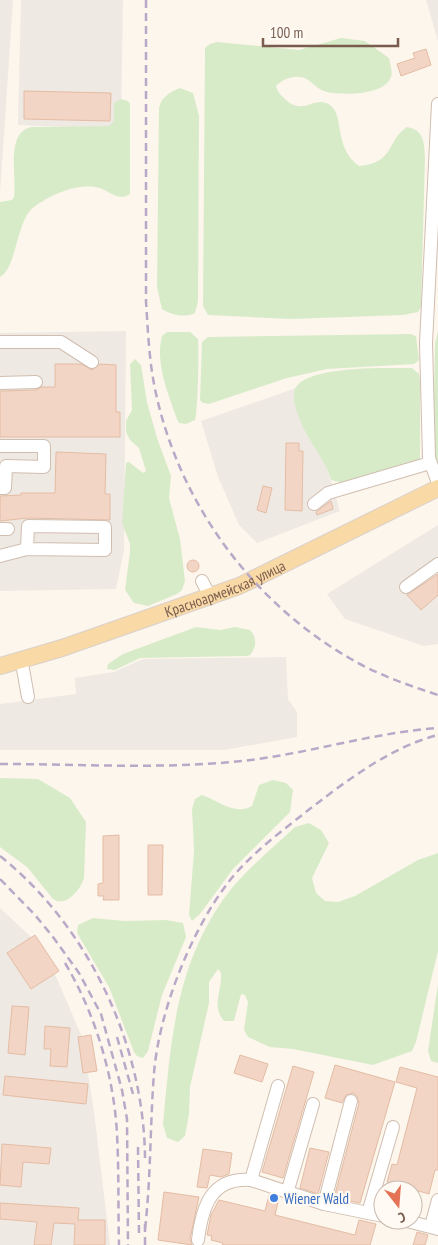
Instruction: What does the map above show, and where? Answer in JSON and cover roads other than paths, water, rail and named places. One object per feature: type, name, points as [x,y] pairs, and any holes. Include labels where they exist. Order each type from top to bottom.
[{"type":"main road","name":"Красноармейская улица","points":[[0,666],[62,648],[211,598],[286,565],[438,488]]},
{"type":"main road","name":"Красноармейская улица","points":[[0,675],[121,640],[245,596],[438,500]]},
{"type":"street","points":[[438,105],[434,265],[426,343],[430,463],[438,483]]},
{"type":"street","points":[[0,342],[62,342],[92,362]]},
{"type":"street","points":[[0,383],[36,382]]},
{"type":"street","points":[[0,446],[44,446],[44,467],[6,466],[6,488],[0,488]]},
{"type":"street","points":[[314,504],[328,493],[430,463]]},
{"type":"street","points":[[0,556],[28,549],[105,550],[106,527],[28,526],[28,549]]},
{"type":"street","points":[[406,587],[438,564]]},
{"type":"street","points":[[202,581],[211,598]]},
{"type":"street","points":[[22,669],[28,697]]},
{"type":"street","points":[[251,1180],[278,1086]]},
{"type":"street","points":[[324,1204],[351,1101]]},
{"type":"street","points":[[286,1193],[313,1104]]},
{"type":"street","points":[[368,1213],[393,1127]]},
{"type":"street","points":[[198,1240],[201,1214],[208,1198],[222,1186],[240,1179],[251,1180],[324,1204],[373,1214]]},
{"type":"street","points":[[435,1228],[438,1200]]},
{"type":"railway","points":[[146,0],[146,302],[148,335],[155,389],[166,430],[181,470],[201,509],[224,545],[251,578],[281,609],[315,636],[361,665],[438,695]]},
{"type":"railway","points":[[0,764],[145,766],[232,762],[284,755],[386,735],[438,728]]},
{"type":"railway","points":[[145,1229],[154,1073],[162,1025],[178,974],[213,904],[236,873],[256,853],[325,797],[355,775],[387,756],[404,747],[438,735]]},
{"type":"railway","points":[[0,856],[32,885],[60,917],[85,953],[106,991],[122,1032],[134,1073],[142,1115],[145,1158]]},
{"type":"railway","points":[[0,879],[35,915],[53,937],[79,973],[101,1014],[122,1090],[127,1119],[128,1245]]},
{"type":"railway","points":[[65,963],[76,982],[94,1024],[112,1090],[117,1134],[119,1245]]},
{"type":"railway","points":[[117,1037],[133,1094]]},
{"type":"railway","points":[[138,1147],[139,1234]]},
{"type":"railway","points":[[145,1223],[145,1245]]},
{"type":"place","name":"Wiener Wald","points":[[274,1198]]}]
